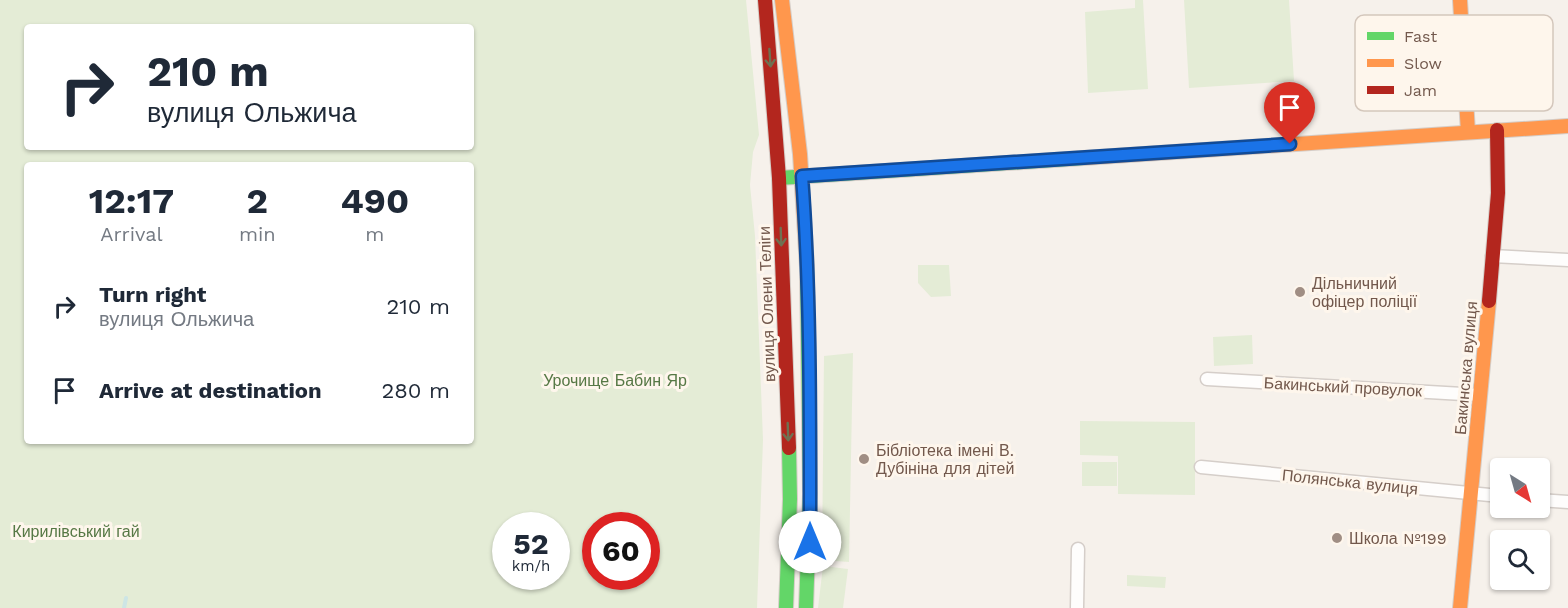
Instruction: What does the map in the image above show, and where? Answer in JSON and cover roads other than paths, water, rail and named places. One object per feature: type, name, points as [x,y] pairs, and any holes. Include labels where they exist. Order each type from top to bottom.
[{"type":"main road","name":"вулиця Олени Теліги","points":[[765,0],[779,178],[790,499],[786,608]]},
{"type":"main road","points":[[782,0],[806,227],[810,391],[810,563],[806,608]]},
{"type":"main road","points":[[1460,0],[1461,15]]},
{"type":"main road","points":[[1467,111],[1468,132]]},
{"type":"main road","points":[[779,178],[1568,126]]},
{"type":"main road","name":"Бакинська вулиця","points":[[1460,608],[1498,193],[1497,130]]},
{"type":"street","points":[[1492,256],[1568,260]]},
{"type":"street","name":"Бакинський провулок","points":[[1207,379],[1480,395]]},
{"type":"street","name":"Полянська вулиця","points":[[1201,467],[1490,495]]},
{"type":"street","points":[[1550,501],[1568,502]]},
{"type":"street","points":[[1077,608],[1078,549]]},
{"type":"waterway","points":[[124,608],[126,598]]},
{"type":"place","name":"Дільничний офіцер поліції","points":[[1300,292]]},
{"type":"place","name":"Бібліотека імені В. Дубініна для дітей","points":[[864,459]]},
{"type":"place","name":"Школа №199","points":[[1337,538]]},
{"type":"park label","name":"Урочище Бабин Яр","points":[[615,380]]},
{"type":"park label","name":"Кирилівський гай","points":[[76,531]]}]
